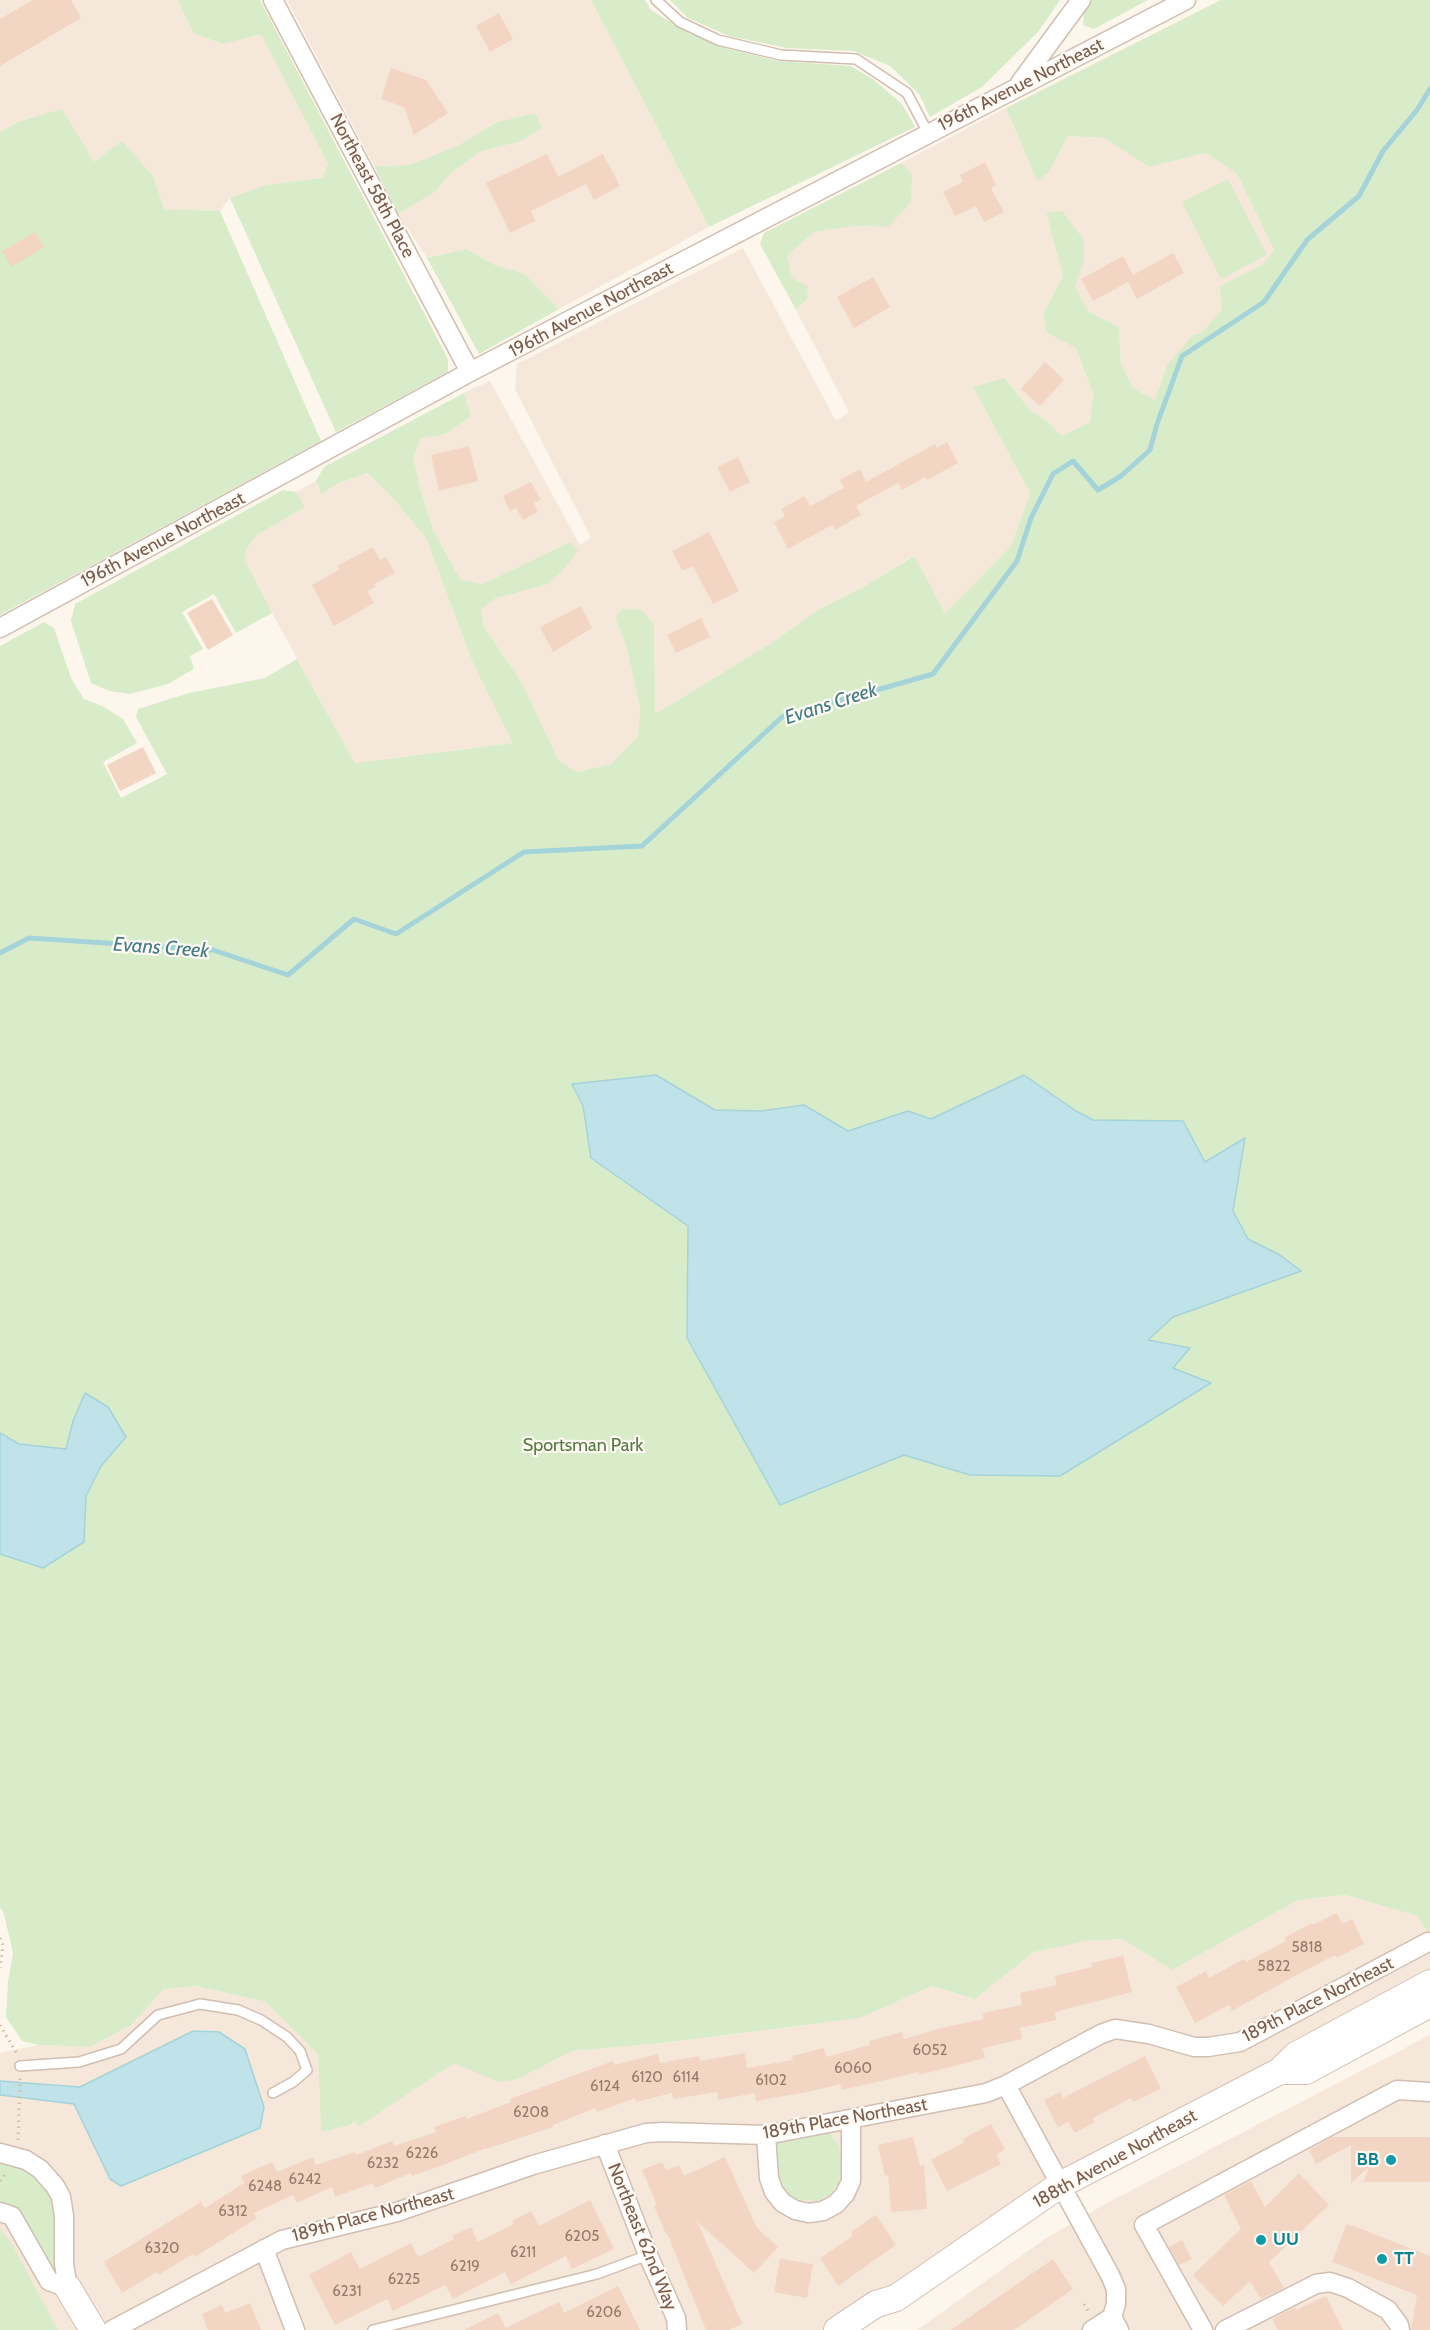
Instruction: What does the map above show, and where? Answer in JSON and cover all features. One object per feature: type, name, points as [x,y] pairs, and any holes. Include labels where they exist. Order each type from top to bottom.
[{"type":"street","name":"Northeast 58th Place","points":[[273,0],[470,372]]},
{"type":"street","points":[[1017,86],[1081,0]]},
{"type":"street","name":"196th Avenue Northeast","points":[[0,628],[470,372],[1186,0]]},
{"type":"street","name":"189th Place Northeast","points":[[112,2330],[264,2249],[296,2235],[397,2212],[533,2165],[646,2133],[766,2135],[986,2093],[1115,2029],[1149,2034],[1194,2047],[1239,2042],[1428,1942]]},
{"type":"street","name":"188th Avenue Northeast","points":[[837,2330],[876,2304],[896,2298],[1060,2185],[1280,2071],[1296,2055],[1430,1983]]},
{"type":"street","name":"188th Avenue Northeast","points":[[1280,2071],[1306,2071],[1430,2004]]},
{"type":"street","points":[[1006,2085],[1116,2289],[1115,2323],[1091,2322]]},
{"type":"street","points":[[1203,2330],[1144,2225],[1397,2090],[1430,2092]]},
{"type":"street","points":[[766,2135],[769,2178],[774,2192],[783,2203],[795,2210],[809,2213],[823,2211],[836,2204],[845,2194],[851,2181],[851,2120]]},
{"type":"street","name":"Northeast 62nd Way","points":[[604,2144],[676,2318],[677,2330]]},
{"type":"street","points":[[0,2152],[26,2160],[40,2169],[55,2186],[61,2197],[64,2216],[64,2264],[68,2288],[93,2330]]},
{"type":"street","points":[[0,2212],[12,2217],[49,2281],[68,2288]]},
{"type":"street","points":[[264,2249],[295,2330]]},
{"type":"street","points":[[1225,2330],[1316,2284],[1330,2282],[1348,2288],[1388,2310],[1400,2330]]},
{"type":"street","name":"188th Avenue Northeast","points":[[868,2330],[885,2319],[896,2298]]},
{"type":"lane","points":[[656,0],[680,22],[718,40],[781,55],[856,59],[907,93],[928,133]]},
{"type":"lane","points":[[20,2070],[79,2062],[121,2049],[158,2015],[200,2004],[238,2010],[261,2020],[288,2037],[300,2051],[307,2070],[293,2082],[273,2093]]},
{"type":"lane","points":[[373,2330],[597,2274],[648,2255]]},
{"type":"path","points":[[0,1938],[3,1945],[0,1968]]},
{"type":"path","points":[[0,2025],[20,2058],[19,2108]]},
{"type":"path","points":[[1084,2304],[1091,2322]]},
{"type":"shaded area","points":[[0,0],[178,0],[193,33],[223,44],[261,33],[328,164],[322,178],[266,186],[230,198],[220,211],[163,209],[153,176],[122,142],[94,163],[18,122],[0,132]]},
{"type":"shaded area","points":[[287,0],[591,0],[709,227],[559,309],[525,274],[495,265],[466,249],[427,258],[398,214],[435,192],[450,174],[480,152],[521,141],[535,113],[497,122],[457,146],[410,165],[374,166]]},
{"type":"shaded area","points":[[1006,108],[1037,181],[1049,172],[1068,136],[1104,138],[1149,167],[1206,153],[1237,174],[1274,250],[1263,264],[1220,286],[1221,311],[1167,365],[1155,400],[1133,388],[1121,364],[1119,327],[1088,311],[1074,286],[1084,261],[1046,212],[1063,276],[1043,314],[1076,348],[1093,394],[1090,422],[1062,436],[1048,422],[1030,410],[1006,379],[973,387],[1030,493],[1011,546],[945,613],[913,556],[863,587],[818,610],[773,642],[655,714],[654,625],[615,618],[626,645],[640,708],[638,736],[611,764],[577,772],[559,761],[522,683],[484,627],[481,610],[496,598],[519,591],[570,542],[483,584],[460,579],[433,530],[421,491],[413,457],[421,437],[446,434],[471,416],[464,393],[490,381],[580,545],[591,538],[515,389],[517,364],[743,248],[836,421],[849,412],[796,310],[807,299],[792,278],[787,256],[814,232],[855,226],[888,227],[912,174],[901,163]]},
{"type":"shaded area","points":[[366,473],[392,497],[426,538],[472,661],[514,743],[355,763],[272,613],[243,559],[247,548],[258,534],[304,507],[296,492],[316,481],[323,494],[339,483]]},
{"type":"shaded area","points":[[1345,1895],[1419,1916],[1430,1937],[1430,1983],[836,2330],[0,2330],[0,2053],[39,2045],[90,2047],[131,2025],[164,1989],[196,1986],[266,2002],[318,2052],[321,2132],[348,2126],[419,2082],[448,2060],[518,2079],[572,2051],[663,2043],[860,2018],[932,1986],[975,1999],[1045,1943],[1122,1939],[1172,1970],[1298,1900]]},
{"type":"shaded area","points":[[1430,2035],[1430,2330],[917,2330],[1045,2239],[1107,2203]]},
{"type":"green space","points":[[178,0],[260,0],[448,359],[448,372],[336,432],[230,198],[266,185],[322,178],[328,164],[261,34],[223,44],[193,33]]},
{"type":"green space","points":[[591,0],[645,0],[651,10],[688,33],[729,49],[778,61],[851,66],[874,80],[902,104],[915,127],[709,227]]},
{"type":"green space","points":[[670,0],[1060,0],[1038,32],[982,87],[930,117],[919,94],[890,66],[854,51],[787,48],[729,36],[688,18]]},
{"type":"green space","points":[[1092,0],[1148,0],[1094,29],[1083,25],[1084,13]]},
{"type":"green space","name":"Sportsman Park","points":[[1221,0],[1430,0],[1430,1937],[1418,1916],[1345,1895],[1298,1900],[1172,1970],[1122,1939],[1086,1941],[1034,1952],[975,1999],[932,1986],[860,2018],[663,2043],[572,2051],[518,2079],[499,2082],[456,2064],[451,2065],[359,2126],[355,2121],[348,2126],[321,2132],[318,2054],[266,2002],[196,1986],[164,1989],[131,2025],[90,2047],[39,2045],[22,2041],[6,2017],[8,1981],[13,1953],[4,1914],[0,1907],[0,646],[44,622],[54,628],[71,678],[84,699],[104,707],[123,719],[137,743],[103,762],[121,798],[167,774],[136,717],[138,709],[189,693],[265,678],[297,659],[355,763],[513,743],[472,661],[426,538],[392,497],[367,473],[339,483],[322,494],[316,481],[324,467],[464,393],[471,416],[446,434],[421,438],[413,457],[421,491],[433,530],[460,579],[483,584],[570,542],[578,551],[548,584],[496,598],[481,610],[484,627],[522,683],[559,761],[577,772],[611,764],[638,736],[640,708],[626,645],[615,618],[622,609],[642,610],[654,625],[655,714],[773,642],[818,610],[863,587],[914,556],[945,613],[1011,546],[1030,493],[973,387],[1005,378],[1030,410],[1048,422],[1062,436],[1090,422],[1093,394],[1076,348],[1047,333],[1043,314],[1063,276],[1046,212],[1062,211],[1084,240],[1084,261],[1075,286],[1088,311],[1119,327],[1121,364],[1133,388],[1155,400],[1167,365],[1193,335],[1201,333],[1221,311],[1220,286],[1263,264],[1274,250],[1237,174],[1206,153],[1149,167],[1104,138],[1068,136],[1049,172],[1037,181],[1006,108]]},
{"type":"green space","points":[[62,109],[94,162],[122,141],[153,176],[164,209],[220,211],[321,441],[0,615],[0,132],[18,122]]},
{"type":"green space","points":[[535,113],[542,128],[521,141],[480,152],[450,174],[435,192],[398,214],[374,166],[410,165],[457,146],[497,122]]},
{"type":"green space","points":[[901,163],[912,174],[911,202],[888,227],[855,226],[814,232],[787,256],[792,278],[808,287],[807,299],[796,310],[760,244],[764,233]]},
{"type":"green space","points":[[1228,179],[1267,255],[1221,279],[1182,202]]},
{"type":"green space","points":[[466,249],[495,265],[525,274],[559,309],[479,354],[427,258]]},
{"type":"green space","points":[[283,490],[296,492],[305,507],[258,534],[247,548],[244,559],[272,613],[236,633],[214,594],[182,612],[203,649],[190,656],[194,669],[168,684],[130,694],[109,691],[91,683],[71,621],[75,604]]},
{"type":"green space","points":[[824,2131],[830,2134],[839,2146],[842,2172],[838,2184],[829,2195],[818,2201],[795,2199],[779,2182],[777,2144],[782,2138]]},
{"type":"green space","points":[[0,2159],[30,2169],[52,2193],[56,2209],[62,2283],[0,2206]]},
{"type":"green space","points":[[0,2229],[11,2242],[58,2330],[0,2330]]},
{"type":"water","points":[[656,1075],[715,1110],[761,1111],[804,1105],[848,1131],[908,1111],[931,1119],[1024,1075],[1093,1120],[1183,1121],[1205,1162],[1245,1138],[1233,1211],[1248,1239],[1280,1255],[1301,1271],[1173,1317],[1148,1340],[1190,1348],[1173,1368],[1211,1383],[1060,1476],[970,1475],[904,1455],[780,1505],[687,1338],[688,1226],[591,1158],[583,1106],[572,1084]]},
{"type":"water","points":[[85,1393],[108,1407],[126,1437],[101,1466],[86,1496],[84,1542],[43,1568],[0,1554],[0,1433],[19,1444],[66,1449],[73,1421]]},
{"type":"water","points":[[193,2031],[219,2032],[245,2049],[264,2107],[260,2128],[121,2186],[110,2179],[74,2104],[0,2095],[0,2081],[80,2087]]},
{"type":"building","points":[[33,0],[71,0],[81,18],[0,66],[0,19]]},
{"type":"building","points":[[499,13],[513,39],[490,52],[476,26]]},
{"type":"building","points":[[391,68],[426,80],[448,113],[414,135],[404,107],[381,99]]},
{"type":"building","points":[[547,154],[558,177],[603,154],[620,186],[594,200],[586,184],[531,211],[535,221],[510,233],[486,183]]},
{"type":"building","points":[[985,162],[996,185],[991,188],[1004,212],[984,222],[976,206],[955,216],[943,192],[963,182],[960,175]]},
{"type":"building","points":[[35,232],[44,247],[11,267],[2,251]]},
{"type":"building","points":[[1173,253],[1184,273],[1137,299],[1128,282],[1093,301],[1081,279],[1123,256],[1133,275]]},
{"type":"building","points":[[873,277],[890,307],[854,328],[837,297]]},
{"type":"building","points":[[1045,362],[1064,380],[1040,406],[1021,389]]},
{"type":"building","points":[[947,442],[958,463],[927,480],[925,477],[902,490],[898,483],[856,506],[861,515],[835,530],[832,525],[788,549],[774,522],[785,516],[781,509],[804,496],[810,506],[844,488],[840,480],[860,469],[866,482],[935,444],[937,448]]},
{"type":"building","points":[[469,446],[478,481],[439,491],[431,455]]},
{"type":"building","points":[[738,457],[750,482],[730,492],[717,467]]},
{"type":"building","points":[[531,482],[541,500],[534,503],[538,512],[523,520],[516,508],[510,511],[503,496]]},
{"type":"building","points":[[709,532],[739,591],[713,604],[693,566],[682,571],[672,551]]},
{"type":"building","points":[[373,547],[380,560],[386,557],[395,573],[374,584],[376,586],[367,591],[374,603],[334,626],[312,585],[339,570],[337,566]]},
{"type":"building","points":[[212,599],[233,635],[208,650],[187,613]]},
{"type":"building","points":[[581,606],[592,628],[553,652],[540,627]]},
{"type":"building","points":[[701,618],[710,637],[676,653],[667,635]]},
{"type":"building","points":[[143,747],[156,773],[120,791],[107,765]]},
{"type":"building","points":[[1337,1913],[1342,1924],[1352,1919],[1364,1944],[1337,1958],[1335,1955],[1232,2011],[1229,2005],[1195,2023],[1176,1987],[1206,1971],[1209,1978],[1244,1959],[1246,1962],[1286,1941],[1284,1938]]},
{"type":"building","points":[[1123,1956],[1132,1992],[1055,2012],[1056,2020],[1020,2028],[1022,2039],[983,2048],[985,2058],[919,2075],[919,2072],[842,2090],[840,2084],[756,2101],[755,2093],[718,2100],[717,2092],[673,2099],[672,2093],[636,2102],[635,2098],[597,2112],[595,2108],[553,2125],[553,2127],[486,2148],[412,2176],[411,2173],[375,2188],[373,2183],[335,2197],[332,2187],[297,2203],[293,2195],[254,2213],[257,2218],[195,2257],[193,2254],[122,2293],[104,2262],[201,2202],[205,2208],[244,2183],[241,2176],[272,2162],[277,2172],[313,2157],[316,2165],[355,2152],[356,2155],[392,2141],[394,2146],[436,2132],[434,2127],[466,2116],[467,2119],[511,2102],[510,2099],[613,2061],[614,2065],[658,2054],[660,2063],[699,2056],[700,2061],[745,2053],[747,2068],[793,2060],[792,2056],[824,2048],[826,2057],[870,2045],[869,2041],[902,2032],[904,2039],[984,2019],[982,2013],[1022,2005],[1020,1993],[1057,1985],[1055,1976],[1092,1967],[1091,1963]]},
{"type":"building","points":[[1145,2056],[1161,2089],[1133,2102],[1131,2098],[1093,2118],[1095,2122],[1075,2133],[1068,2122],[1058,2127],[1044,2100],[1060,2092],[1063,2098]]},
{"type":"building","points":[[991,2124],[1005,2149],[996,2155],[1001,2164],[947,2191],[931,2160],[965,2142],[963,2139]]},
{"type":"building","points":[[913,2137],[920,2166],[924,2164],[927,2209],[891,2212],[888,2175],[885,2176],[878,2145]]},
{"type":"building","name":"BB","points":[[1332,2137],[1430,2137],[1430,2182],[1363,2182],[1370,2166],[1351,2183],[1351,2145],[1316,2164],[1309,2150]]},
{"type":"building","points":[[725,2157],[757,2228],[778,2247],[754,2273],[697,2221],[742,2324],[729,2330],[706,2330],[654,2206],[657,2205],[642,2170],[662,2162],[666,2170],[679,2165],[684,2176]]},
{"type":"building","name":"UU","points":[[1299,2173],[1329,2205],[1269,2262],[1284,2288],[1261,2299],[1250,2281],[1223,2306],[1193,2275],[1241,2229],[1224,2195],[1251,2181],[1265,2207]]},
{"type":"building","points":[[590,2200],[614,2249],[572,2269],[566,2256],[511,2284],[505,2272],[453,2299],[445,2285],[393,2311],[387,2299],[335,2325],[309,2275],[351,2252],[360,2269],[411,2243],[418,2257],[454,2239],[452,2236],[471,2227],[478,2242],[514,2224],[512,2221],[531,2211],[539,2226]]},
{"type":"building","points":[[876,2215],[896,2245],[838,2286],[820,2258],[853,2236],[851,2232]]},
{"type":"building","name":"TT","points":[[1347,2223],[1351,2227],[1351,2225],[1430,2256],[1430,2330],[1411,2330],[1417,2295],[1332,2262]]},
{"type":"building","points":[[1182,2240],[1192,2259],[1179,2265],[1169,2247]]},
{"type":"building","points":[[780,2259],[813,2264],[807,2298],[774,2292]]},
{"type":"building","points":[[1053,2259],[1073,2289],[1014,2330],[951,2330]]},
{"type":"building","points":[[618,2286],[640,2330],[464,2330],[498,2313],[506,2328],[559,2302],[564,2313]]},
{"type":"building","points":[[1326,2296],[1343,2330],[1278,2330],[1272,2319],[1295,2307],[1296,2310]]},
{"type":"building","points":[[250,2303],[261,2330],[208,2330],[202,2314],[222,2305],[225,2313]]},
{"type":"waterway","name":"Evans Creek","points":[[0,953],[29,938],[213,950],[288,975],[354,919],[396,934],[524,852],[642,846],[782,717],[933,674],[1017,561],[1031,518],[1053,474],[1073,461],[1098,490],[1121,476],[1150,450],[1182,356],[1264,302],[1307,240],[1359,196],[1383,151],[1417,110],[1430,89]]},
{"type":"place","name":"BB","points":[[1391,2160]]},
{"type":"place","name":"UU","points":[[1261,2240]]},
{"type":"place","name":"TT","points":[[1382,2259]]}]
